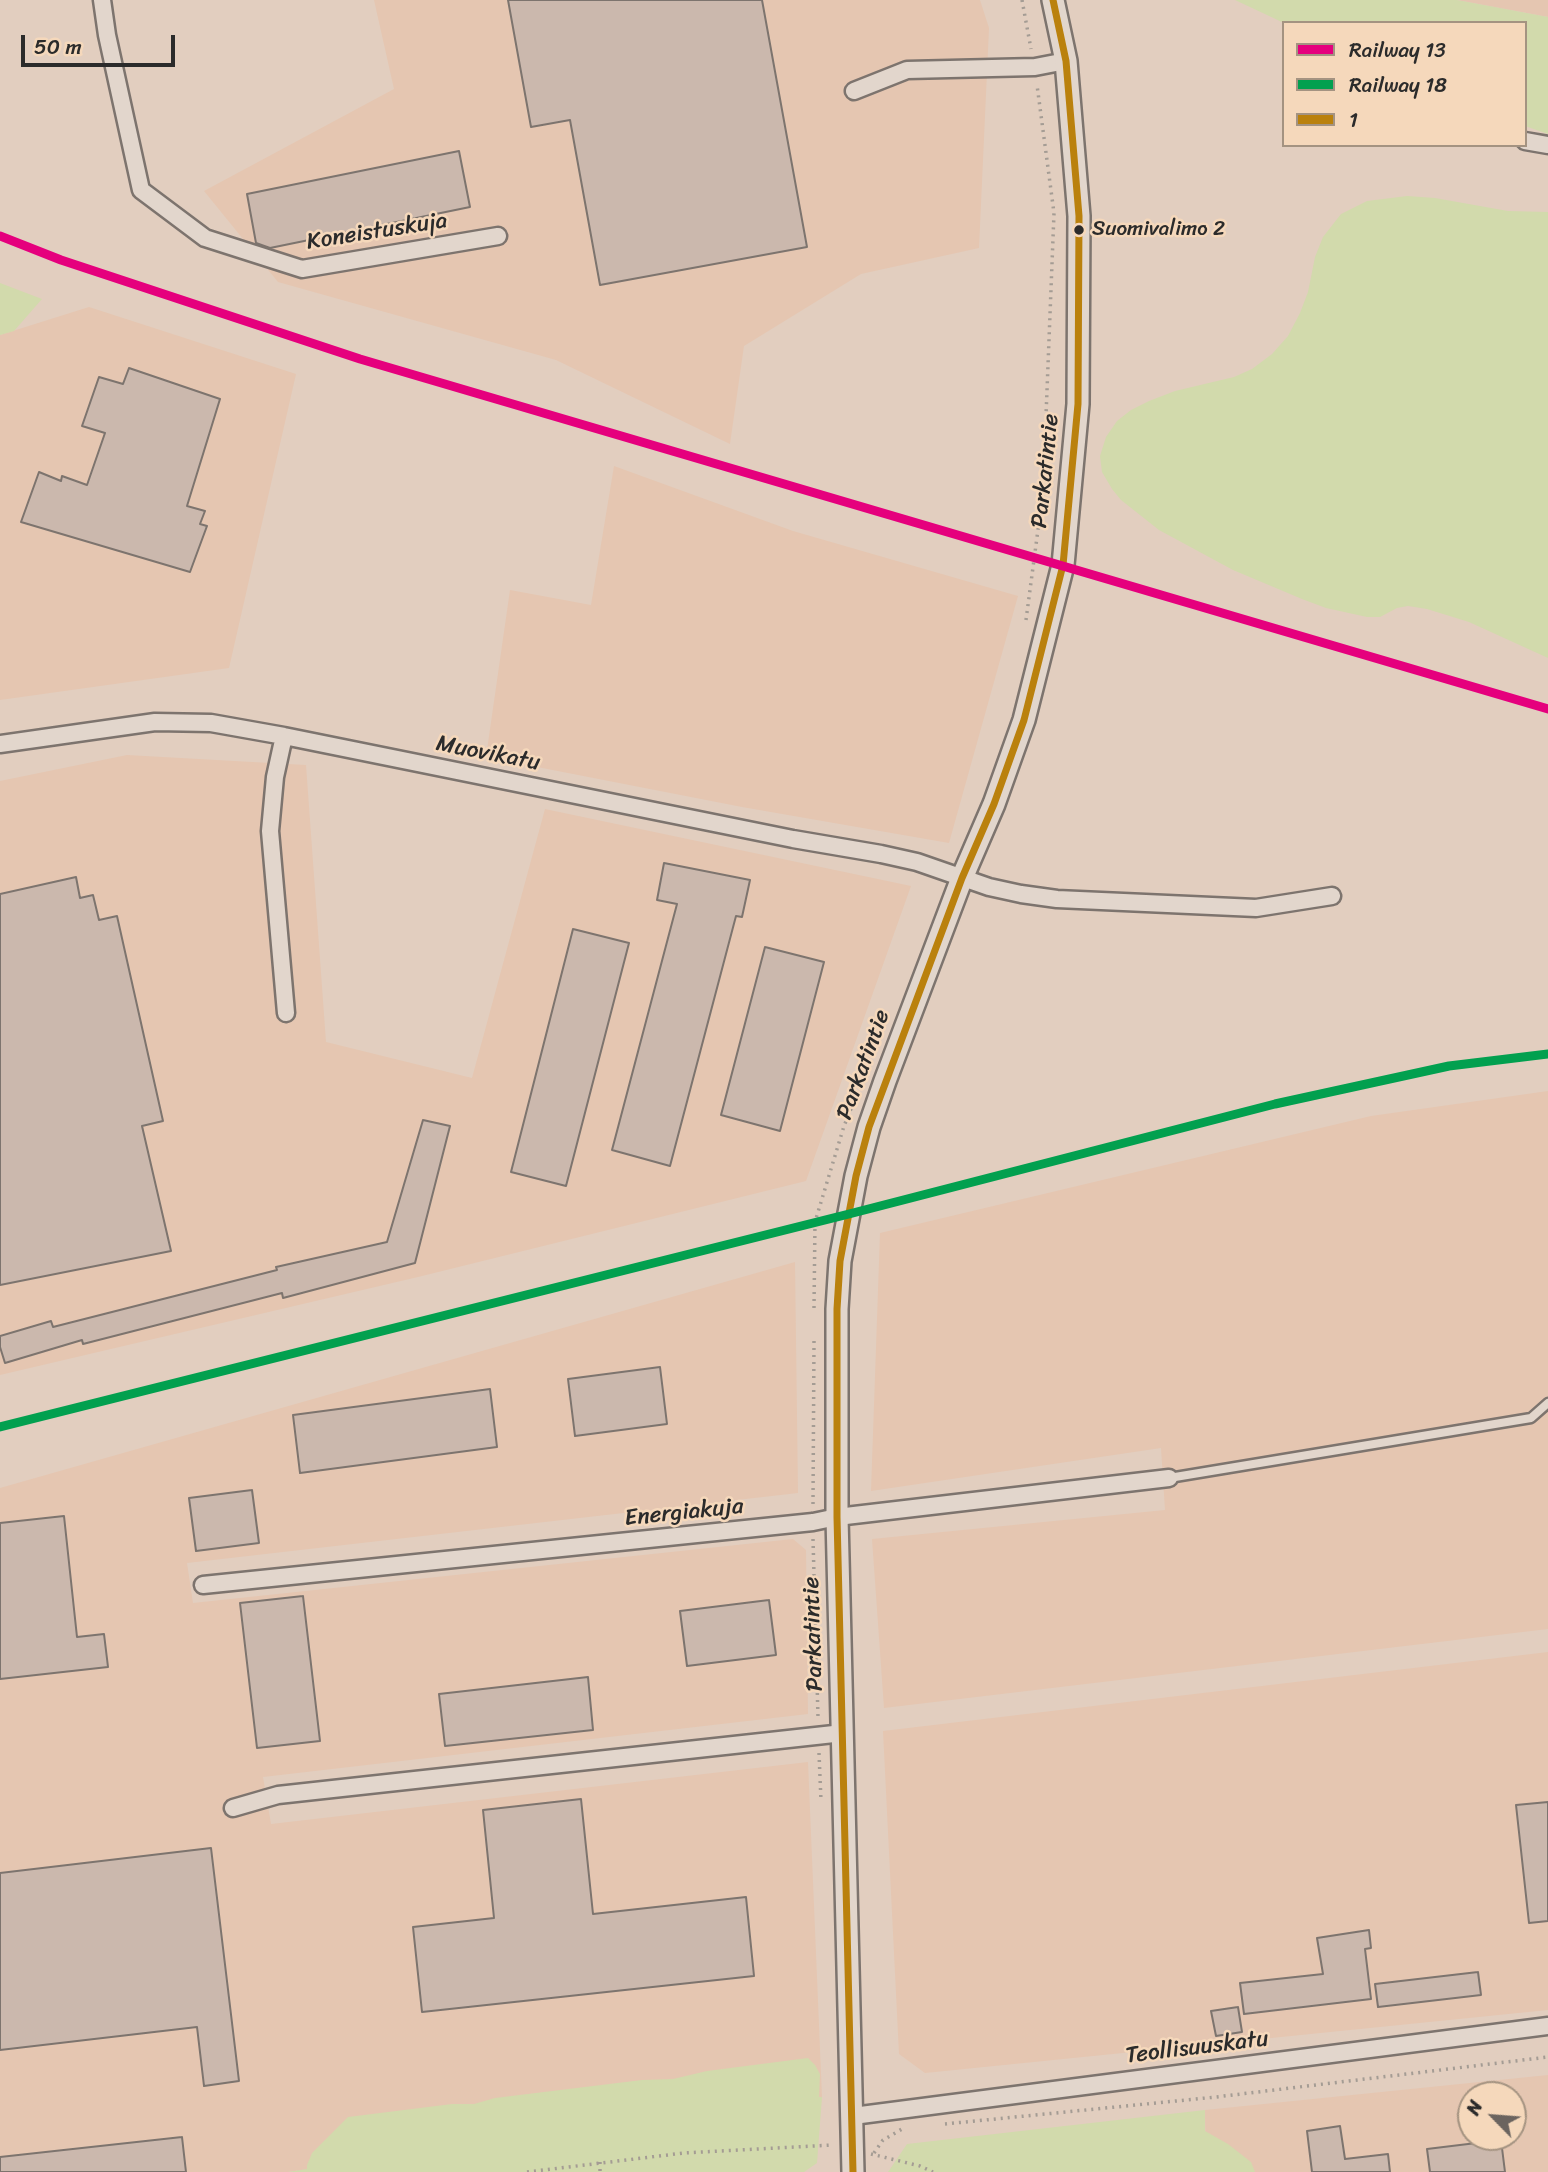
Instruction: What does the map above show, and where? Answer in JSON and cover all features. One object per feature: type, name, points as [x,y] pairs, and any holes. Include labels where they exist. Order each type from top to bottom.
[{"type":"street","name":"Koneistuskuja","points":[[102,0],[107,35],[141,190],[205,238],[302,269],[498,236]]},
{"type":"street","name":"Parkatintie","points":[[853,2172],[837,1517],[837,1309],[841,1261],[856,1176],[869,1127],[1024,720],[1063,565],[1078,404],[1079,216],[1066,61],[1053,0]]},
{"type":"street","points":[[854,91],[907,70],[1035,67],[1066,61]]},
{"type":"street","points":[[1527,141],[1548,145]]},
{"type":"street","name":"Muovikatu","points":[[0,744],[155,723],[211,723],[881,854],[917,862],[989,887],[1021,894],[1057,899],[1256,908],[1332,896]]},
{"type":"street","points":[[284,736],[275,777],[270,831],[286,1013]]},
{"type":"street","name":"Energiakuja","points":[[203,1585],[813,1522],[1169,1478]]},
{"type":"street","points":[[233,1808],[278,1796],[843,1733]]},
{"type":"street","name":"Teollisuuskatu","points":[[853,2116],[1548,2026]]},
{"type":"lane","points":[[1169,1478],[1531,1418],[1548,1403]]},
{"type":"path","points":[[1022,0],[1035,67],[1054,213],[1043,492],[1025,625]]},
{"type":"path","points":[[814,1317],[815,1222],[844,1126],[855,1100]]},
{"type":"path","points":[[814,1331],[813,1522],[822,1813]]},
{"type":"path","points":[[943,2125],[1548,2057]]},
{"type":"path","points":[[902,2129],[883,2140],[873,2154],[933,2172]]},
{"type":"path","points":[[527,2172],[684,2153],[834,2145],[834,2156]]},
{"type":"path","points":[[600,2162],[600,2172]]},
{"type":"shaded area","points":[[374,0],[980,0],[989,28],[979,248],[861,274],[744,346],[730,444],[556,360],[278,282],[204,191],[394,89]]},
{"type":"shaded area","points":[[1457,0],[1548,0],[1548,17]]},
{"type":"shaded area","points":[[89,307],[296,374],[229,668],[0,700],[0,335]]},
{"type":"shaded area","points":[[614,466],[793,531],[1018,596],[949,843],[742,807],[486,757],[510,590],[591,605]]},
{"type":"shaded area","points":[[127,755],[306,765],[326,1042],[472,1078],[545,809],[911,886],[806,1181],[418,1277],[0,1375],[0,781]]},
{"type":"shaded area","points":[[1548,1091],[1548,1629],[884,1708],[872,1539],[1165,1510],[1161,1448],[871,1491],[880,1233],[1371,1116]]},
{"type":"shaded area","points":[[795,1262],[798,1493],[187,1563],[193,1603],[793,1539],[806,1550],[808,1714],[263,1777],[271,1824],[808,1762],[822,2097],[288,2172],[0,2172],[0,1488]]},
{"type":"shaded area","points":[[1548,1652],[1548,2010],[925,2073],[899,2054],[883,1731]]},
{"type":"shaded area","points":[[1548,2075],[1548,2172],[1206,2172],[1205,2110],[1457,2084],[1457,2151],[1527,2151],[1527,2081],[1489,2081]]},
{"type":"green space","points":[[1235,0],[1457,0],[1548,17],[1548,134],[1527,127],[1527,21],[1282,22]]},
{"type":"green space","points":[[1407,196],[1435,198],[1508,211],[1548,212],[1548,658],[1469,622],[1427,609],[1408,606],[1397,608],[1380,617],[1367,617],[1326,608],[1302,599],[1233,570],[1159,530],[1121,500],[1102,472],[1100,456],[1106,437],[1117,421],[1131,410],[1175,391],[1234,377],[1252,369],[1272,354],[1288,336],[1300,313],[1323,237],[1341,214],[1367,201]]},
{"type":"green space","points":[[0,283],[42,299],[14,331],[0,335]]},
{"type":"green space","points":[[808,2058],[820,2074],[819,2097],[822,2097],[817,2163],[804,2172],[288,2172],[307,2169],[312,2153],[348,2117],[452,2104],[474,2104],[495,2098],[642,2080],[673,2079],[707,2071]]},
{"type":"green space","points":[[1205,2110],[1205,2131],[1251,2162],[1255,2172],[888,2172],[907,2144]]},
{"type":"building","points":[[508,0],[762,0],[807,247],[600,285],[570,120],[531,127]]},
{"type":"building","points":[[459,151],[470,207],[270,248],[256,243],[247,194]]},
{"type":"building","points":[[129,368],[220,399],[187,506],[205,511],[200,524],[207,526],[190,572],[21,522],[39,472],[61,481],[62,476],[87,485],[105,433],[82,426],[99,377],[123,384]]},
{"type":"building","points":[[664,863],[750,880],[742,917],[736,916],[670,1166],[612,1150],[677,904],[657,900]]},
{"type":"building","points":[[76,877],[80,898],[93,895],[99,920],[117,916],[163,1121],[142,1126],[171,1251],[0,1285],[0,894]]},
{"type":"building","points":[[573,929],[629,943],[566,1186],[511,1172]]},
{"type":"building","points":[[765,947],[824,962],[780,1131],[721,1115]]},
{"type":"building","points":[[423,1120],[450,1126],[415,1263],[283,1298],[282,1293],[83,1344],[82,1340],[5,1363],[0,1336],[51,1321],[53,1327],[277,1270],[276,1267],[387,1242]]},
{"type":"building","points":[[660,1367],[667,1424],[575,1436],[568,1379]]},
{"type":"building","points":[[490,1389],[497,1447],[300,1473],[293,1415]]},
{"type":"building","points":[[252,1490],[259,1543],[196,1551],[189,1498]]},
{"type":"building","points":[[64,1516],[77,1637],[104,1634],[108,1667],[0,1679],[0,1523]]},
{"type":"building","points":[[303,1596],[320,1741],[257,1748],[240,1603]]},
{"type":"building","points":[[769,1600],[776,1655],[687,1666],[680,1611]]},
{"type":"building","points":[[588,1677],[593,1730],[445,1746],[439,1694]]},
{"type":"building","points":[[581,1799],[593,1914],[746,1897],[754,1976],[422,2012],[413,1927],[494,1918],[483,1810]]},
{"type":"building","points":[[1548,1802],[1548,1921],[1529,1923],[1516,1805]]},
{"type":"building","points":[[211,1848],[239,2081],[204,2086],[197,2027],[0,2050],[0,1873]]},
{"type":"building","points":[[1369,1930],[1371,1948],[1365,1949],[1371,1999],[1244,2014],[1240,1983],[1323,1974],[1317,1938]]},
{"type":"building","points":[[1478,1972],[1481,1995],[1378,2007],[1375,1984]]},
{"type":"building","points":[[1238,2007],[1242,2032],[1216,2036],[1211,2011]]},
{"type":"building","points":[[1340,2126],[1345,2159],[1388,2154],[1390,2172],[1312,2172],[1307,2131]]},
{"type":"building","points":[[182,2137],[186,2172],[0,2172],[0,2157]]},
{"type":"building","points":[[1457,2145],[1457,2151],[1502,2151],[1505,2172],[1430,2172],[1427,2149]]},
{"type":"rail line","name":"13","points":[[0,236],[61,260],[360,359],[1548,709]]},
{"type":"rail line","name":"18","points":[[0,1427],[1275,1104],[1449,1066],[1548,1054]]},
{"type":"transit line","name":"1","points":[[853,2172],[837,1517],[837,1309],[840,1261],[856,1176],[869,1127],[1024,720],[1063,565],[1078,404],[1079,216],[1066,61],[1053,0]]},
{"type":"place","name":"Suomivalimo 2","points":[[1079,230]]}]
